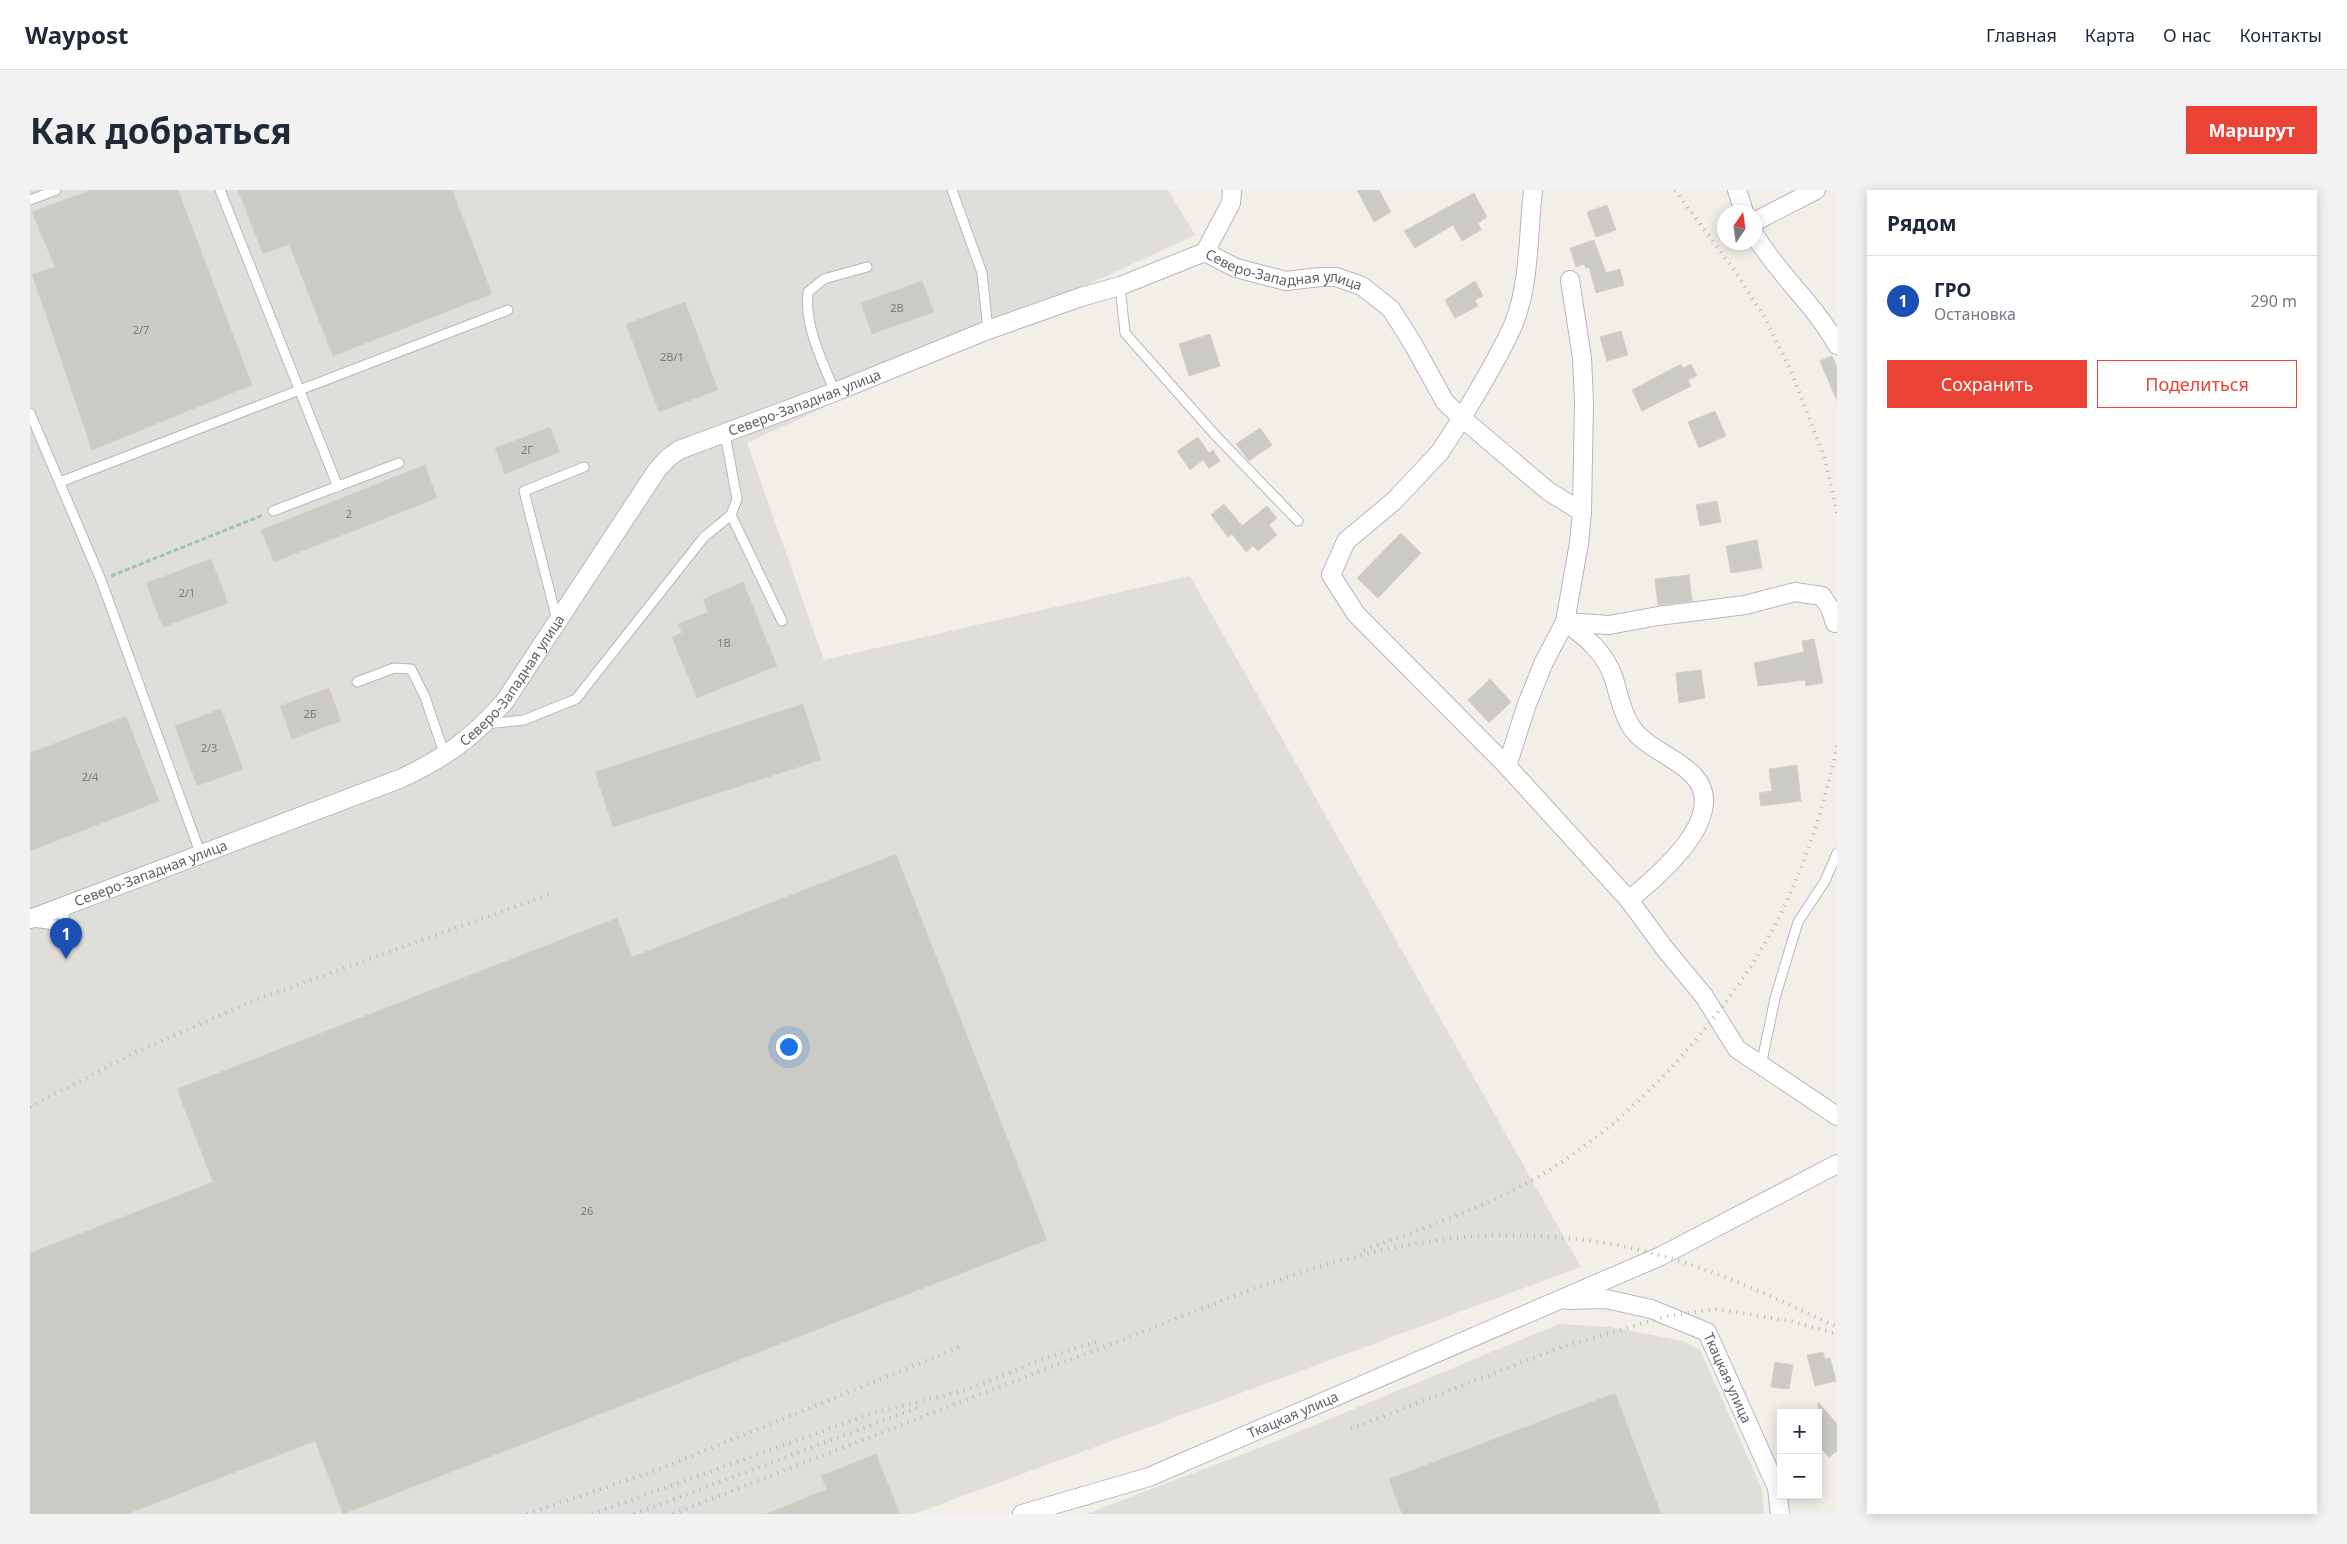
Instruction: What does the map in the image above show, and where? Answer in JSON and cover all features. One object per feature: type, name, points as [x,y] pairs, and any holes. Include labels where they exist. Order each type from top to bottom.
[{"type":"street","points":[[1205,252],[1231,203],[1232,190]]},
{"type":"street","points":[[1533,190],[1523,285],[1514,322],[1496,361],[1440,452],[1394,501],[1346,541],[1331,575],[1356,614],[1507,766],[1629,900],[1665,949],[1704,996],[1736,1049],[1837,1116]]},
{"type":"street","points":[[1737,190],[1742,205]]},
{"type":"street","points":[[1762,218],[1816,190]]},
{"type":"street","points":[[1762,246],[1780,272],[1828,330],[1837,345]]},
{"type":"street","name":"Северо-Западная улица","points":[[30,920],[402,778],[445,756],[460,746],[485,724],[505,701],[657,470],[679,450],[835,392],[988,330],[1081,297],[1120,286],[1205,252],[1236,268],[1286,282],[1320,277],[1336,277],[1362,286],[1391,309],[1445,402],[1548,492],[1582,512]]},
{"type":"street","points":[[1507,766],[1534,687],[1565,622],[1582,512],[1584,402],[1582,358],[1570,280]]},
{"type":"street","points":[[1565,622],[1609,625],[1658,616],[1745,605],[1796,592],[1822,596],[1830,608],[1835,622]]},
{"type":"street","points":[[1565,622],[1590,640],[1606,661],[1614,678],[1620,705],[1632,728],[1694,775],[1703,793],[1703,809],[1697,828],[1664,872],[1629,900]]},
{"type":"street","name":"Ткацкая улица","points":[[1022,1514],[1149,1477],[1661,1256],[1837,1164]]},
{"type":"street","name":"Ткацкая улица","points":[[1556,1300],[1606,1299],[1651,1309],[1706,1332],[1777,1488],[1780,1514]]},
{"type":"lane","points":[[30,200],[56,190]]},
{"type":"lane","points":[[220,190],[338,487]]},
{"type":"lane","points":[[952,190],[982,273],[988,330]]},
{"type":"lane","points":[[835,392],[820,356],[806,307],[808,292],[824,280],[867,266]]},
{"type":"lane","points":[[1120,286],[1125,333],[1216,436],[1298,521]]},
{"type":"lane","points":[[60,482],[508,310]]},
{"type":"lane","points":[[30,413],[101,580],[201,855]]},
{"type":"lane","points":[[485,724],[524,720],[576,699],[704,537],[732,515],[736,499],[726,434]]},
{"type":"lane","points":[[273,511],[399,463]]},
{"type":"lane","points":[[558,621],[524,491],[584,467]]},
{"type":"lane","points":[[732,515],[782,622]]},
{"type":"lane","points":[[357,682],[394,668],[411,669],[425,697],[445,756]]},
{"type":"lane","points":[[1761,1066],[1775,998],[1798,922],[1825,881],[1837,853]]},
{"type":"path","points":[[101,580],[273,511]]},
{"type":"shaded area","points":[[30,190],[1168,190],[1195,235],[747,443],[824,660],[1190,576],[1581,1267],[914,1514],[30,1514]]},
{"type":"shaded area","points":[[1559,1324],[1610,1327],[1683,1341],[1700,1350],[1762,1489],[1764,1514],[1086,1514],[1259,1448]]},
{"type":"building","points":[[91,190],[178,190],[252,385],[92,450],[32,274],[55,267],[32,212]]},
{"type":"building","points":[[238,190],[452,190],[492,294],[333,356],[289,244],[263,254]]},
{"type":"building","points":[[1357,190],[1379,190],[1391,212],[1374,222]]},
{"type":"building","points":[[1474,193],[1487,217],[1478,223],[1481,230],[1462,241],[1453,225],[1415,248],[1404,231]]},
{"type":"building","points":[[1607,205],[1616,230],[1596,237],[1587,212]]},
{"type":"building","points":[[1594,240],[1606,273],[1620,269],[1624,285],[1596,293],[1589,267],[1586,268],[1584,264],[1576,267],[1570,248]]},
{"type":"building","points":[[922,281],[934,312],[872,334],[861,303]]},
{"type":"building","points":[[1475,281],[1483,296],[1475,300],[1478,306],[1455,318],[1445,300]]},
{"type":"building","points":[[685,302],[718,390],[659,412],[626,324]]},
{"type":"building","points":[[1621,331],[1628,355],[1607,361],[1600,337]]},
{"type":"building","points":[[1210,334],[1220,366],[1189,376],[1179,344]]},
{"type":"building","points":[[1832,356],[1837,367],[1837,401],[1820,361]]},
{"type":"building","points":[[1681,364],[1683,368],[1691,364],[1697,376],[1688,380],[1691,386],[1642,411],[1632,390]]},
{"type":"building","points":[[1715,411],[1726,436],[1699,448],[1688,422]]},
{"type":"building","points":[[550,427],[560,452],[505,474],[495,448]]},
{"type":"building","points":[[1260,428],[1272,445],[1249,461],[1236,444]]},
{"type":"building","points":[[1198,437],[1209,453],[1213,450],[1220,461],[1209,468],[1203,460],[1190,470],[1177,451]]},
{"type":"building","points":[[425,465],[437,498],[274,562],[261,530]]},
{"type":"building","points":[[1717,501],[1721,522],[1700,526],[1696,505]]},
{"type":"building","points":[[1224,504],[1242,526],[1267,506],[1277,518],[1269,525],[1277,535],[1258,551],[1253,546],[1246,552],[1232,534],[1228,537],[1211,515]]},
{"type":"building","points":[[1401,533],[1421,553],[1378,598],[1357,578]]},
{"type":"building","points":[[1757,540],[1762,568],[1731,573],[1726,546]]},
{"type":"building","points":[[211,559],[228,603],[163,627],[146,583]]},
{"type":"building","points":[[1689,575],[1692,601],[1658,605],[1655,579]]},
{"type":"building","points":[[743,582],[777,666],[697,698],[672,637],[682,633],[678,624],[708,612],[703,599]]},
{"type":"building","points":[[1814,639],[1823,683],[1806,686],[1805,680],[1758,686],[1754,663],[1804,652],[1802,641]]},
{"type":"building","points":[[1701,670],[1705,698],[1679,703],[1676,673]]},
{"type":"building","points":[[1490,679],[1511,702],[1489,723],[1468,700]]},
{"type":"building","points":[[329,688],[341,721],[292,739],[280,706]]},
{"type":"building","points":[[803,704],[821,760],[613,827],[595,772]]},
{"type":"building","points":[[221,709],[243,769],[197,786],[175,726]]},
{"type":"building","points":[[126,716],[159,801],[30,851],[30,753]]},
{"type":"building","points":[[1797,765],[1801,801],[1761,806],[1759,793],[1772,791],[1769,769]]},
{"type":"building","points":[[896,854],[1047,1240],[343,1514],[315,1441],[127,1514],[30,1514],[30,1253],[213,1182],[177,1089],[617,918],[632,957]]},
{"type":"building","points":[[1823,1352],[1825,1359],[1830,1358],[1836,1381],[1815,1386],[1807,1355]]},
{"type":"building","points":[[1775,1362],[1793,1365],[1789,1389],[1771,1387]]},
{"type":"building","points":[[1615,1393],[1661,1514],[1402,1514],[1389,1479]]},
{"type":"building","points":[[1818,1402],[1837,1424],[1837,1451],[1829,1457],[1822,1449],[1822,1409],[1818,1409]]},
{"type":"building","points":[[876,1454],[900,1514],[766,1514],[827,1489],[821,1476]]},
{"type":"railway","points":[[1675,190],[1737,274],[1765,318],[1791,371],[1825,459],[1837,513]]},
{"type":"railway","points":[[1364,1250],[1459,1214],[1529,1182],[1579,1150],[1607,1129],[1659,1081],[1706,1028],[1727,1000],[1763,947],[1778,920],[1814,833],[1831,774],[1837,745]]},
{"type":"railway","points":[[30,1107],[136,1052],[253,1001],[550,894]]},
{"type":"railway","points":[[673,1514],[1226,1299],[1320,1267],[1367,1254],[1415,1244],[1464,1237],[1514,1235],[1599,1242],[1635,1249],[1670,1258],[1738,1282],[1837,1327]]},
{"type":"railway","points":[[1351,1429],[1561,1347],[1669,1316],[1715,1309],[1791,1321],[1837,1334]]},
{"type":"railway","points":[[592,1514],[873,1413],[967,1390],[1045,1358],[1100,1341]]},
{"type":"railway","points":[[527,1514],[657,1470],[960,1347]]},
{"type":"railway","points":[[634,1514],[917,1408]]},
{"type":"place","name":"ГРО","points":[[66,959]]}]
